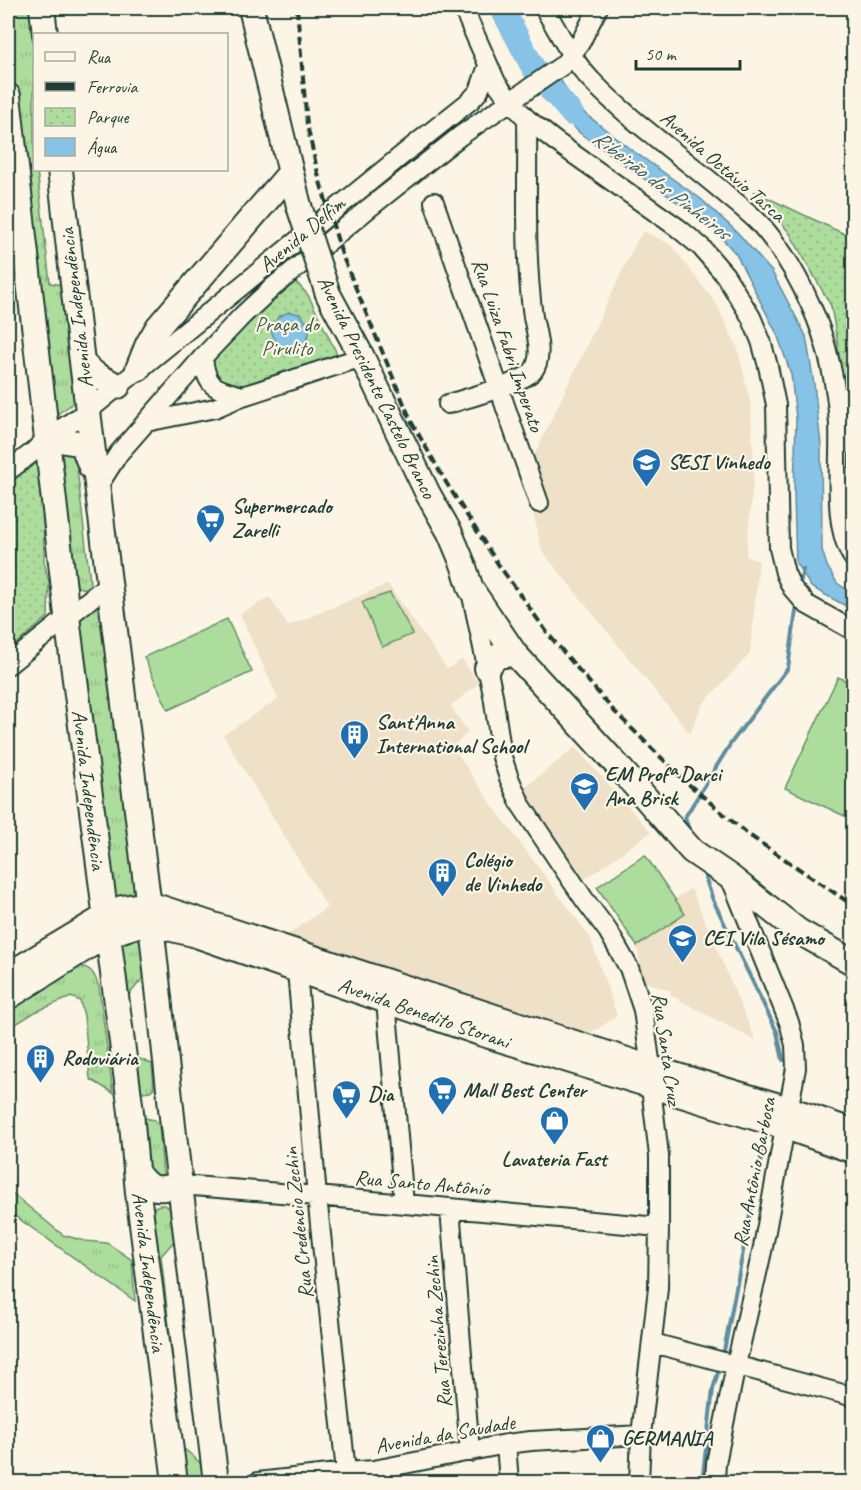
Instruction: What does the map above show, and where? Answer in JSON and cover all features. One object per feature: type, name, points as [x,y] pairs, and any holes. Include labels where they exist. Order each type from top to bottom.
[{"type":"main road","points":[[42,8],[45,33]]},
{"type":"main road","name":"Avenida Presidente Castelo Branco","points":[[251,8],[298,206],[328,294],[362,357],[428,494],[450,533],[471,589],[515,654],[692,851],[730,877],[798,931],[854,963]]},
{"type":"main road","name":"Avenida Independência","points":[[8,96],[68,618],[131,1112],[136,1171],[175,1482]]},
{"type":"main road","name":"Avenida Independência","points":[[60,171],[216,1482]]},
{"type":"main road","points":[[138,369],[158,327],[290,173]]},
{"type":"main road","points":[[82,362],[95,375],[118,386]]},
{"type":"main road","points":[[47,438],[78,443],[83,447],[98,486]]},
{"type":"main road","points":[[488,668],[494,658],[515,654]]},
{"type":"main road","name":"Avenida Benedito Storani","points":[[8,975],[106,926],[137,925],[150,914],[193,934],[296,961],[651,1077],[787,1118],[854,1132]]},
{"type":"main road","name":"Avenida Benedito Storani","points":[[8,997],[106,926]]},
{"type":"main road","points":[[131,1112],[145,1111],[159,1115],[166,1121],[174,1135]]},
{"type":"main road","name":"Avenida Benedito Storani","points":[[787,1118],[854,1151]]},
{"type":"main road","points":[[136,1171],[147,1186],[167,1188],[181,1185]]},
{"type":"street","points":[[448,404],[499,388],[527,376],[534,369],[538,351],[530,292],[527,119],[518,97],[496,82],[463,8]]},
{"type":"street","name":"Avenida Octávio Tasca","points":[[544,8],[556,28],[567,60],[759,223],[788,261],[813,308],[832,372],[839,425],[840,524],[846,544],[854,559]]},
{"type":"street","points":[[556,28],[574,26],[596,12]]},
{"type":"street","points":[[567,60],[579,45],[596,12]]},
{"type":"street","name":"Avenida Delfim","points":[[98,486],[119,453],[203,357],[272,288],[460,136],[567,60]]},
{"type":"street","name":"Avenida Delfim","points":[[8,471],[47,438],[88,411],[471,100],[479,91],[488,66]]},
{"type":"street","points":[[527,119],[678,228],[701,247],[725,275],[751,316],[761,341],[777,405],[779,548],[785,573],[792,588],[806,604],[854,632]]},
{"type":"street","name":"Rua Luiza Fabri Imperato","points":[[434,202],[539,503]]},
{"type":"street","points":[[203,357],[204,368],[211,384],[220,390],[243,396]]},
{"type":"street","points":[[146,422],[215,408],[243,396],[362,357]]},
{"type":"street","points":[[8,665],[110,583]]},
{"type":"street","name":"Rua Santa Cruz","points":[[471,589],[488,668],[502,756],[509,778],[521,805],[608,931],[629,969],[643,1010],[659,1156],[659,1227],[658,1288],[641,1435],[639,1482]]},
{"type":"street","name":"Rua Antônio Barbosa","points":[[715,1482],[716,1463],[763,1247],[796,1068],[795,1045],[789,1022],[730,877]]},
{"type":"street","name":"Rua Credencio Zechin","points":[[296,961],[345,1472]]},
{"type":"street","points":[[385,991],[404,1204]]},
{"type":"street","name":"Rua Santo Antônio","points":[[181,1185],[659,1227]]},
{"type":"street","name":"Rua Terezinha Zechin","points":[[450,1209],[470,1452]]},
{"type":"street","points":[[652,1342],[854,1397]]},
{"type":"street","name":"Avenida da Saudade","points":[[258,1482],[345,1472],[375,1476],[507,1444],[641,1435]]},
{"type":"street","points":[[507,1444],[509,1482]]},
{"type":"shaded area","name":"SESI Vinhedo","points":[[644,231],[671,245],[717,305],[738,349],[751,406],[754,472],[746,556],[759,561],[750,654],[702,705],[690,734],[542,551],[532,509],[549,504],[530,464],[637,240]]},
{"type":"shaded area","points":[[388,584],[447,669],[462,659],[479,683],[451,706],[468,732],[453,747],[493,806],[590,937],[617,1016],[581,1040],[293,945],[286,936],[327,907],[223,735],[278,699],[240,614],[270,597],[288,626]]},
{"type":"shaded area","name":"EM Profª Darci Ana Brisk","points":[[575,747],[651,832],[584,880],[522,790]]},
{"type":"shaded area","name":"CEI Vila Sésamo","points":[[691,888],[756,1041],[670,995],[671,991],[643,981],[637,946],[685,915],[675,899]]},
{"type":"green space","points":[[8,8],[30,8],[33,35],[33,171],[37,171],[50,283],[62,285],[75,402],[50,419],[8,55]]},
{"type":"green space","points":[[753,191],[853,238],[853,521],[838,345],[831,306],[789,232]]},
{"type":"green space","name":"Praça do Pirulito","points":[[296,282],[308,295],[339,358],[251,384],[230,386],[210,376],[212,357],[276,296]]},
{"type":"green space","points":[[60,451],[75,451],[90,582],[88,588],[81,588],[75,584]]},
{"type":"green space","points":[[39,459],[43,501],[44,562],[49,582],[48,617],[8,651],[8,485]]},
{"type":"green space","points":[[390,593],[413,634],[382,647],[362,602]]},
{"type":"green space","points":[[98,600],[136,885],[135,894],[131,898],[110,902],[73,619]]},
{"type":"green space","points":[[227,619],[252,672],[168,710],[144,657]]},
{"type":"green space","points":[[838,677],[853,684],[853,820],[785,788]]},
{"type":"green space","points":[[645,855],[685,914],[637,946],[597,887]]},
{"type":"green space","points":[[140,936],[144,977],[126,998],[133,1056],[152,1064],[154,1088],[144,1092],[134,1087],[131,1082],[116,955],[121,941]]},
{"type":"green space","points":[[73,966],[90,970],[99,987],[113,1093],[90,1079],[84,1016],[80,1001],[71,997],[35,1012],[8,1029],[8,1008]]},
{"type":"green space","points":[[144,1118],[155,1120],[159,1126],[163,1174],[161,1179],[146,1179],[140,1120]]},
{"type":"green space","points":[[8,1190],[63,1235],[85,1241],[107,1243],[132,1260],[135,1301],[8,1211]]},
{"type":"green space","points":[[165,1205],[174,1212],[177,1238],[161,1256],[183,1448],[205,1468],[205,1482],[179,1482],[151,1209]]},
{"type":"water","points":[[489,8],[511,8],[539,61],[522,70]]},
{"type":"water","points":[[561,81],[577,107],[629,148],[701,199],[737,232],[772,272],[806,336],[821,445],[822,550],[827,566],[837,583],[853,594],[853,610],[811,587],[796,563],[794,494],[796,418],[791,374],[777,334],[736,254],[712,227],[581,134],[542,97]]},
{"type":"water","points":[[289,312],[300,314],[307,323],[309,334],[304,344],[291,349],[277,344],[271,331],[278,317]]},
{"type":"waterway","name":"Ribeirão dos Pinheiros","points":[[502,8],[534,69],[572,114]]},
{"type":"waterway","points":[[799,588],[803,569]]},
{"type":"waterway","points":[[690,833],[685,817],[731,743],[788,668],[797,604]]},
{"type":"waterway","points":[[703,871],[713,900],[777,1032],[783,1060]]},
{"type":"waterway","points":[[723,1356],[764,1142]]},
{"type":"waterway","points":[[702,1482],[713,1389],[720,1366]]},
{"type":"railway","points":[[297,8],[307,125],[319,178],[342,255],[412,423],[447,484],[498,564],[549,635],[613,710],[686,782],[746,833],[854,906]]},
{"type":"place","name":"SESI Vinhedo","points":[[647,488]]},
{"type":"place","name":"Supermercado Zarelli","points":[[211,544]]},
{"type":"place","name":"Sant'Anna International School","points":[[355,760]]},
{"type":"place","name":"EM Profª Darci Ana Brisk","points":[[584,812]]},
{"type":"place","name":"Colégio de Vinhedo","points":[[443,898]]},
{"type":"place","name":"CEI Vila Sésamo","points":[[682,964]]},
{"type":"place","name":"Rodoviária","points":[[41,1084]]},
{"type":"place","name":"Mall Best Center","points":[[442,1116]]},
{"type":"place","name":"Dia","points":[[347,1120]]},
{"type":"place","name":"Lavateria Fast","points":[[554,1146]]},
{"type":"place","name":"GERMANIA","points":[[601,1464]]}]
